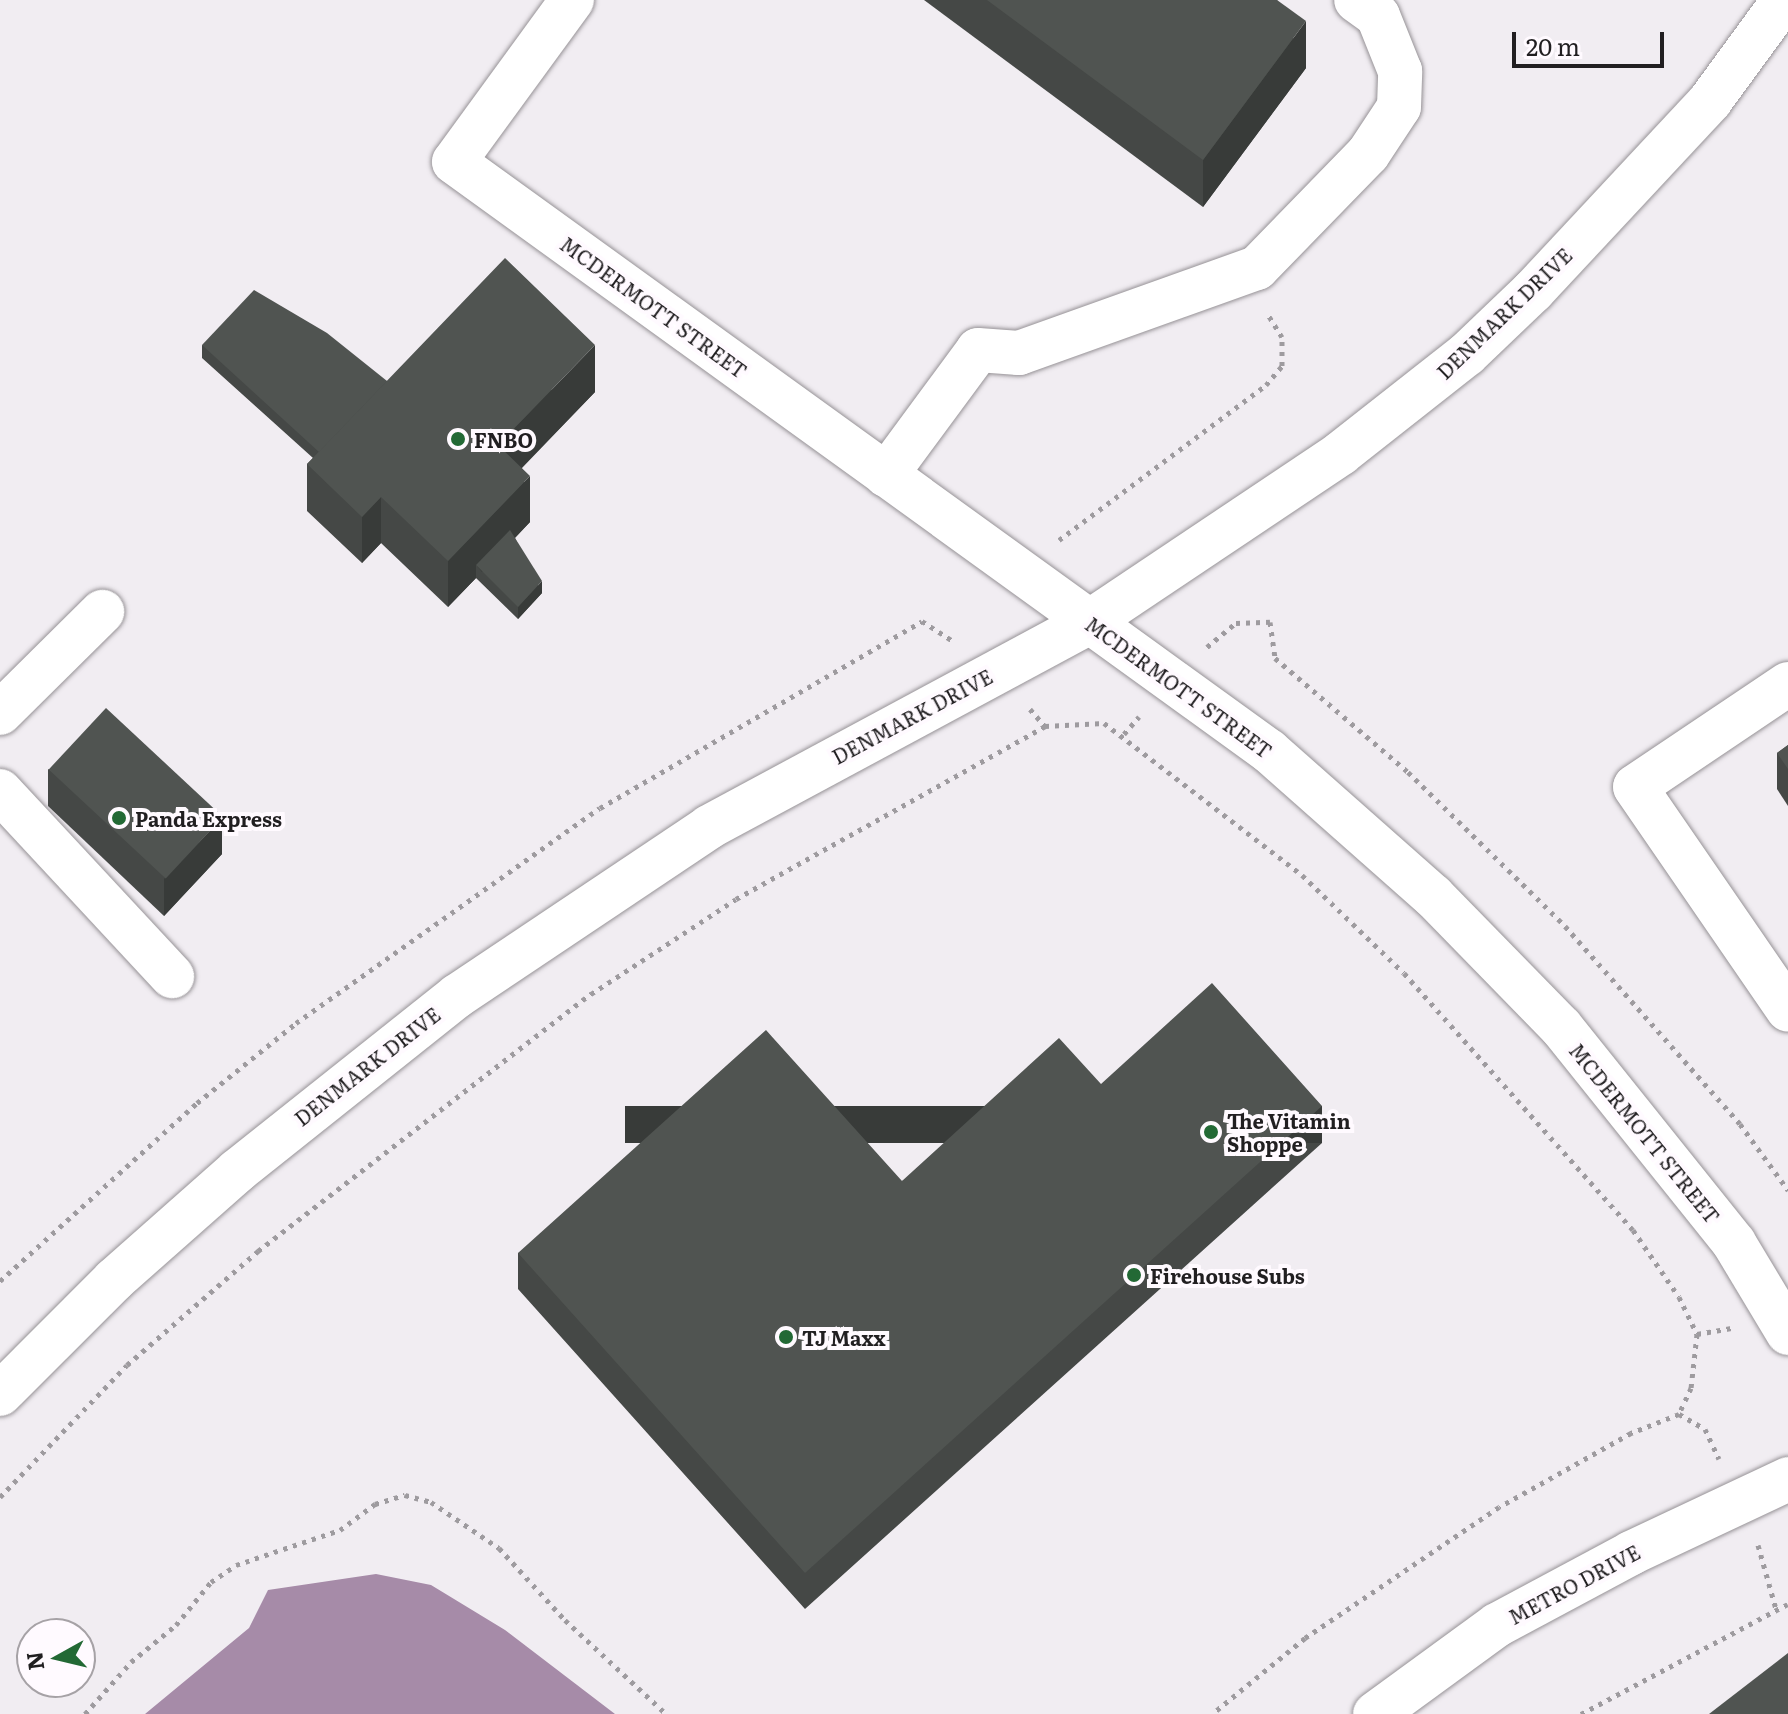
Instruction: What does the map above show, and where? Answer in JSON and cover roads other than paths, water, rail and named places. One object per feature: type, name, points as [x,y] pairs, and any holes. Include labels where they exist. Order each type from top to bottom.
[{"type":"street","name":"MCDERMOTT STREET","points":[[572,0],[454,162],[1269,751],[1433,896],[1561,1027],[1734,1243],[1788,1333]]},
{"type":"street","points":[[886,475],[978,350],[1019,353],[1257,268],[1368,154],[1399,107],[1400,71],[1378,16],[1356,0]]},
{"type":"street","name":"DENMARK DRIVE","points":[[0,1394],[114,1280],[237,1171],[457,996],[709,827],[1089,622],[1292,488],[1467,354],[1710,101],[1784,0]]},
{"type":"street","points":[[0,713],[102,612]]},
{"type":"street","points":[[1788,684],[1635,787],[1788,1010]]},
{"type":"street","points":[[0,791],[172,976]]},
{"type":"street","name":"METRO DRIVE","points":[[1375,1714],[1497,1625],[1644,1547],[1788,1479]]},
{"type":"place","name":"FNBO","points":[[458,439]]},
{"type":"place","name":"Panda Express","points":[[119,818]]},
{"type":"place","name":"The Vitamin Shoppe","points":[[1211,1132]]},
{"type":"place","name":"Firehouse Subs","points":[[1134,1275]]},
{"type":"place","name":"TJ Maxx","points":[[786,1337]]}]
